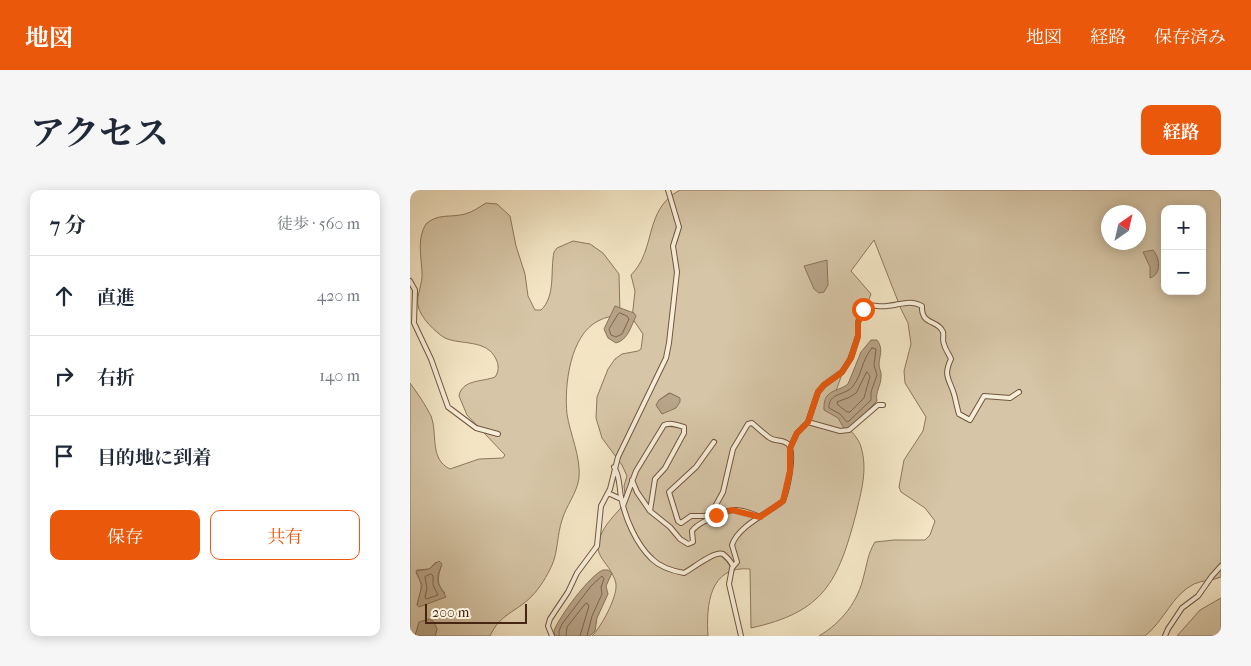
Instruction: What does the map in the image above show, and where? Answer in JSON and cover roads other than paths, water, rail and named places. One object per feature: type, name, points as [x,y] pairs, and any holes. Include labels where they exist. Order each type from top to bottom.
[{"type":"street","points":[[552,636],[548,626],[550,619],[568,592],[577,573],[597,546],[601,506],[608,493],[614,467],[623,445],[660,373],[669,343],[677,272],[673,246],[679,227],[668,190]]},
{"type":"street","points":[[410,281],[415,290],[414,323],[431,360],[448,407],[476,428],[498,434]]},
{"type":"street","points":[[741,636],[729,592],[729,584],[737,562],[732,545],[733,541],[760,517],[783,501],[790,471],[790,448],[797,433],[808,422],[818,392],[824,385],[842,372],[851,358],[858,336],[858,322],[867,305],[886,306],[905,302],[922,306],[925,318],[938,326],[943,333],[944,344],[951,359],[946,372],[947,380],[954,394],[959,414],[970,420],[984,396],[1010,398],[1019,392]]},
{"type":"street","points":[[808,422],[840,431],[849,430],[878,405],[883,404]]},
{"type":"street","points":[[623,506],[632,480],[664,425],[668,423],[684,427],[682,439],[669,462],[655,479],[650,511]]},
{"type":"street","points":[[714,442],[696,467],[669,492],[678,521],[681,523],[690,516],[705,516],[712,512],[723,492],[733,450],[748,424],[752,424],[772,439],[781,440],[790,448]]},
{"type":"street","points":[[614,467],[619,475],[623,506],[635,534],[652,559],[684,573],[707,558],[719,553],[734,566]]},
{"type":"street","points":[[632,480],[637,492],[650,511],[688,544],[693,542],[692,530],[695,526],[724,512],[732,510],[760,517]]},
{"type":"street","points":[[608,493],[621,499]]},
{"type":"street","points":[[1165,636],[1182,608],[1198,596],[1221,566]]},
{"type":"water","points":[[1153,250],[1159,266],[1157,273],[1150,278],[1150,267],[1143,252]]},
{"type":"water","points":[[827,260],[828,285],[824,292],[819,293],[814,289],[804,266]]},
{"type":"water","points":[[615,306],[634,313],[636,316],[626,336],[616,343],[608,338],[604,329]]},
{"type":"water","points":[[871,340],[877,340],[881,349],[879,365],[881,375],[877,401],[853,425],[845,430],[838,418],[824,410],[824,403],[831,392],[848,384],[861,352]]},
{"type":"water","points":[[670,393],[680,398],[680,402],[676,408],[662,414],[656,405],[659,400]]},
{"type":"water","points":[[439,561],[442,564],[438,575],[438,583],[446,597],[419,607],[417,605],[422,585],[416,571],[429,569]]},
{"type":"water","points":[[603,570],[608,570],[612,573],[606,586],[608,594],[597,618],[595,631],[590,636],[555,636],[554,631],[568,607],[590,580]]},
{"type":"water","points":[[429,619],[433,621],[437,629],[435,636],[415,636],[419,622]]}]
